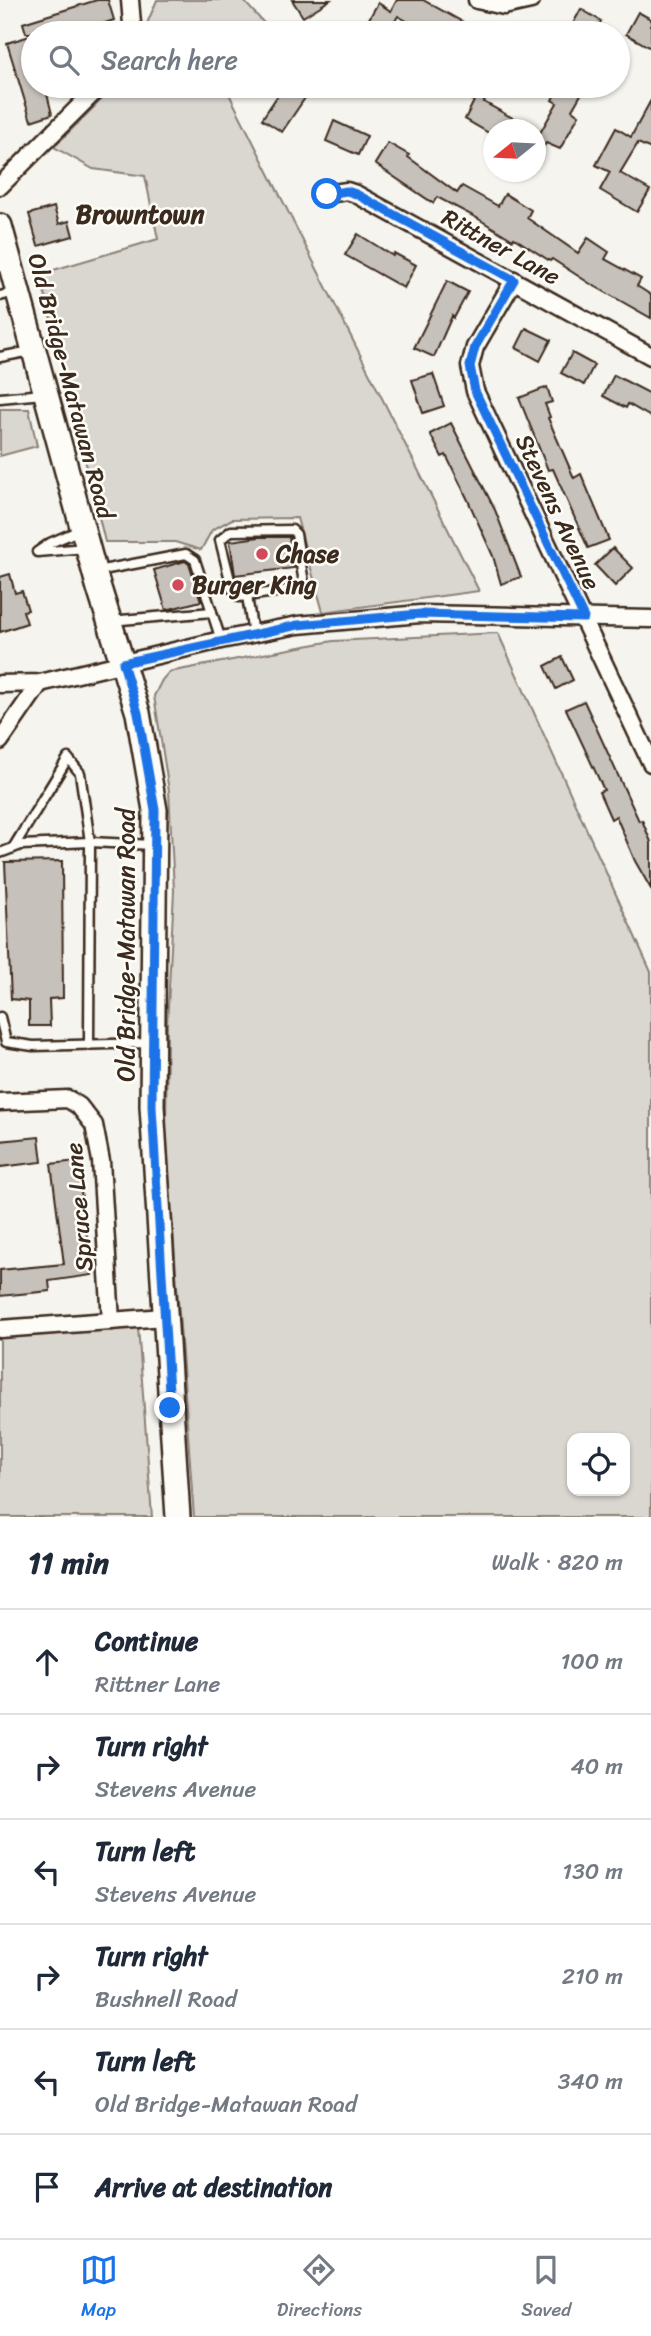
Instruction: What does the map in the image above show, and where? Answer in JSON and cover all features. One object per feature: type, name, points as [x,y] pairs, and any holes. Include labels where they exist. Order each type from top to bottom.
[{"type":"main road","name":"Old Bridge-Matawan Road","points":[[0,226],[9,293],[34,350],[95,572],[138,713],[155,810],[152,1107],[178,1517]]},
{"type":"street","points":[[130,0],[132,21]]},
{"type":"street","points":[[477,0],[504,6],[531,0]]},
{"type":"street","points":[[0,186],[88,98]]},
{"type":"street","name":"Rittner Lane","points":[[327,194],[347,191],[356,194],[651,356]]},
{"type":"street","name":"Stevens Avenue","points":[[514,280],[475,347],[470,366],[475,391],[651,763]]},
{"type":"street","points":[[0,684],[40,683],[220,640],[298,625],[420,614],[651,619]]},
{"type":"street","points":[[0,741],[40,683]]},
{"type":"street","name":"Spruce Lane","points":[[0,1102],[68,1099],[79,1106],[94,1125],[101,1161],[111,1321]]},
{"type":"street","points":[[0,1329],[165,1317]]},
{"type":"lane","points":[[0,357],[34,350]]},
{"type":"lane","points":[[0,398],[46,394]]},
{"type":"lane","points":[[292,530],[296,534],[304,583],[302,588],[247,596],[239,597],[232,588],[220,540],[231,531],[292,530]]},
{"type":"lane","points":[[86,538],[37,552],[50,543],[86,538]]},
{"type":"lane","points":[[95,572],[186,554],[195,560],[220,640]]},
{"type":"lane","points":[[247,596],[253,634]]},
{"type":"lane","points":[[110,621],[212,612]]},
{"type":"lane","points":[[13,848],[68,758],[80,773],[90,842],[89,1045]]},
{"type":"lane","points":[[0,853],[21,845],[90,842],[154,845]]},
{"type":"lane","points":[[0,1017],[6,1042],[33,1046],[153,1043]]},
{"type":"shaded area","points":[[157,0],[243,0],[262,21],[148,21]]},
{"type":"shaded area","points":[[103,98],[231,98],[479,591],[323,612],[297,518],[232,519],[212,530],[201,550],[175,542],[105,542],[40,274],[158,239],[145,176],[93,169],[54,147]]},
{"type":"shaded area","points":[[0,409],[29,409],[37,446],[0,456]]},
{"type":"shaded area","points":[[498,633],[651,972],[651,1517],[194,1517],[166,1136],[167,1025],[174,891],[169,791],[154,696],[169,672],[333,641]]},
{"type":"shaded area","points":[[138,1326],[152,1517],[0,1517],[0,1338]]},
{"type":"building","points":[[97,0],[108,0],[114,20],[111,21],[29,21]]},
{"type":"building","points":[[292,0],[330,0],[303,17]]},
{"type":"building","points":[[397,0],[423,0],[461,21],[407,21],[398,16],[395,21],[368,21],[378,3],[391,11]]},
{"type":"building","points":[[581,9],[601,21],[574,21]]},
{"type":"building","points":[[638,12],[651,19],[651,48],[630,36],[630,27]]},
{"type":"building","points":[[21,39],[21,88],[7,43]]},
{"type":"building","points":[[24,98],[48,98],[52,114],[31,121]]},
{"type":"building","points":[[276,98],[305,98],[282,132],[262,119]]},
{"type":"building","points":[[468,98],[486,98],[484,102],[514,119],[483,119],[483,130],[465,119],[474,101]]},
{"type":"building","points":[[553,98],[579,98],[572,110],[579,115],[560,149],[546,143],[546,122],[557,103]]},
{"type":"building","points":[[651,100],[651,149],[638,143],[620,173],[650,190],[637,212],[600,190],[610,172],[596,165],[616,128],[631,137]]},
{"type":"building","points":[[334,121],[367,136],[358,155],[326,141]]},
{"type":"building","points":[[388,143],[409,155],[408,157],[457,193],[462,186],[498,206],[505,194],[531,210],[527,218],[578,253],[588,238],[609,252],[605,259],[641,279],[637,286],[651,295],[651,318],[477,218],[437,197],[433,203],[375,164]]},
{"type":"building","points":[[54,207],[59,224],[69,221],[73,236],[38,246],[29,214]]},
{"type":"building","points":[[358,234],[393,256],[394,253],[416,265],[404,288],[345,255]]},
{"type":"building","points":[[447,281],[468,292],[454,318],[452,316],[434,357],[414,348]]},
{"type":"building","points":[[526,328],[551,340],[540,361],[516,348]]},
{"type":"building","points":[[572,353],[594,365],[584,385],[561,373]]},
{"type":"building","points":[[433,374],[444,406],[423,413],[412,380]]},
{"type":"building","points":[[614,375],[651,394],[651,417],[628,404],[626,408],[603,396]]},
{"type":"building","points":[[547,387],[552,402],[545,404],[550,417],[548,418],[574,478],[581,474],[609,540],[588,548],[553,469],[548,470],[519,398]]},
{"type":"building","points":[[451,423],[495,510],[521,577],[501,584],[493,556],[467,498],[446,455],[442,457],[430,434]]},
{"type":"building","name":"Chase","points":[[289,537],[294,568],[235,575],[230,541]]},
{"type":"building","points":[[613,548],[633,568],[615,586],[595,565]]},
{"type":"building","name":"Burger King","points":[[185,561],[189,564],[201,601],[166,610],[154,570]]},
{"type":"building","points":[[10,574],[15,593],[22,591],[28,610],[23,611],[27,623],[0,632],[0,577]]},
{"type":"building","points":[[562,657],[573,680],[556,689],[545,666]]},
{"type":"building","points":[[584,701],[651,842],[651,889],[635,861],[616,816],[611,819],[599,792],[604,790],[566,709]]},
{"type":"building","points":[[62,861],[63,998],[49,999],[50,1026],[29,1026],[29,1001],[11,999],[5,862]]},
{"type":"building","points":[[39,1137],[42,1162],[0,1167],[0,1141]]},
{"type":"building","points":[[77,1161],[92,1275],[49,1281],[50,1291],[0,1296],[0,1270],[64,1264],[51,1164]]},
{"type":"place","name":"Chase","points":[[262,554]]},
{"type":"place","name":"Burger King","points":[[178,585]]},
{"type":"district","name":"Browntown","points":[[140,214]]},
{"type":"route","points":[[170,1408],[152,1107],[155,810],[138,713],[123,663],[298,625],[420,614],[584,618],[475,391],[470,366],[475,347],[514,280],[356,194],[335,191],[327,194]]}]
